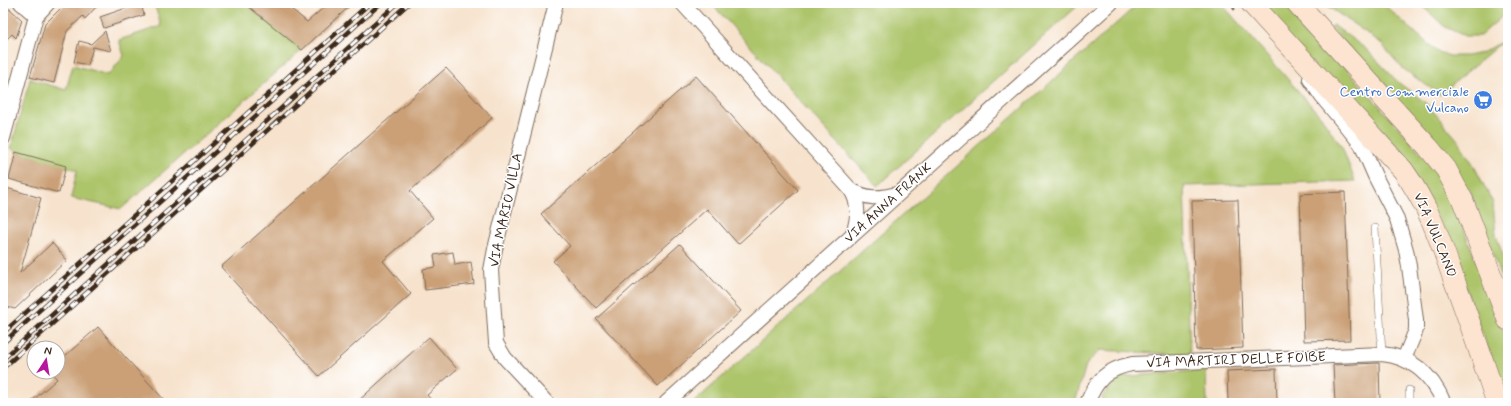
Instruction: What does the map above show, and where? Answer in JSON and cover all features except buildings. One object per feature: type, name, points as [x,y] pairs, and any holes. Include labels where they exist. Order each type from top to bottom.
[{"type":"main road","name":"VIA VULCANO","points":[[1251,3],[1403,170],[1418,193],[1437,232],[1471,325],[1497,403]]},
{"type":"main road","points":[[1297,3],[1428,146],[1446,169],[1463,201],[1508,320]]},
{"type":"street","points":[[21,3],[36,16]]},
{"type":"street","points":[[3,138],[36,16],[48,3]]},
{"type":"street","name":"VIA MARIO VILLA","points":[[546,403],[505,358],[496,343],[491,270],[556,3]]},
{"type":"street","points":[[682,3],[851,190],[858,204],[857,223],[853,234]]},
{"type":"street","name":"VIA ANNA FRANK","points":[[666,403],[1111,3]]},
{"type":"street","points":[[1301,58],[1314,86],[1362,144],[1375,176],[1397,219],[1409,266],[1416,320],[1414,335],[1404,359]]},
{"type":"street","points":[[851,190],[875,198],[885,198],[899,193]]},
{"type":"street","name":"VIA MARTIRI DELLE FOIBE","points":[[1088,403],[1096,384],[1105,374],[1118,367],[1132,364],[1382,354],[1404,359],[1416,367],[1429,378],[1438,389],[1444,403]]},
{"type":"lane","points":[[1375,228],[1382,354]]},
{"type":"lane","points":[[1409,390],[1409,403]]},
{"type":"green space","points":[[154,3],[244,3],[302,50],[121,209],[71,198],[77,170],[16,152],[11,148],[30,79],[66,90],[73,65],[108,75],[124,56],[119,40],[161,26]]},
{"type":"green space","points":[[711,3],[1081,3],[877,186]]},
{"type":"green space","points":[[1139,3],[1221,3],[1321,117],[1342,147],[1355,181],[1184,186],[1190,355],[1100,350],[1086,365],[1075,403],[693,403]]},
{"type":"green space","points":[[1259,3],[1288,3],[1444,179],[1508,342],[1508,403],[1443,226]]},
{"type":"green space","points":[[1323,3],[1382,3],[1436,51],[1450,56],[1467,56],[1482,53],[1503,41],[1440,95],[1401,67],[1380,42]]},
{"type":"green space","points":[[1419,3],[1508,3],[1508,11],[1480,36],[1465,36],[1445,27]]},
{"type":"green space","points":[[1333,25],[1366,49],[1399,83],[1426,103],[1457,139],[1473,164],[1493,203],[1496,235],[1508,270],[1508,297],[1470,191],[1331,27]]},
{"type":"green space","points":[[1206,370],[1207,403],[1102,403],[1103,396],[1120,377]]},
{"type":"railway","points":[[3,333],[370,3]]},
{"type":"railway","points":[[3,343],[381,3]]},
{"type":"railway","points":[[3,359],[398,3]]},
{"type":"railway","points":[[3,368],[409,3]]},
{"type":"place","name":"Centro Commerciale Vulcano","points":[[1483,100]]}]
